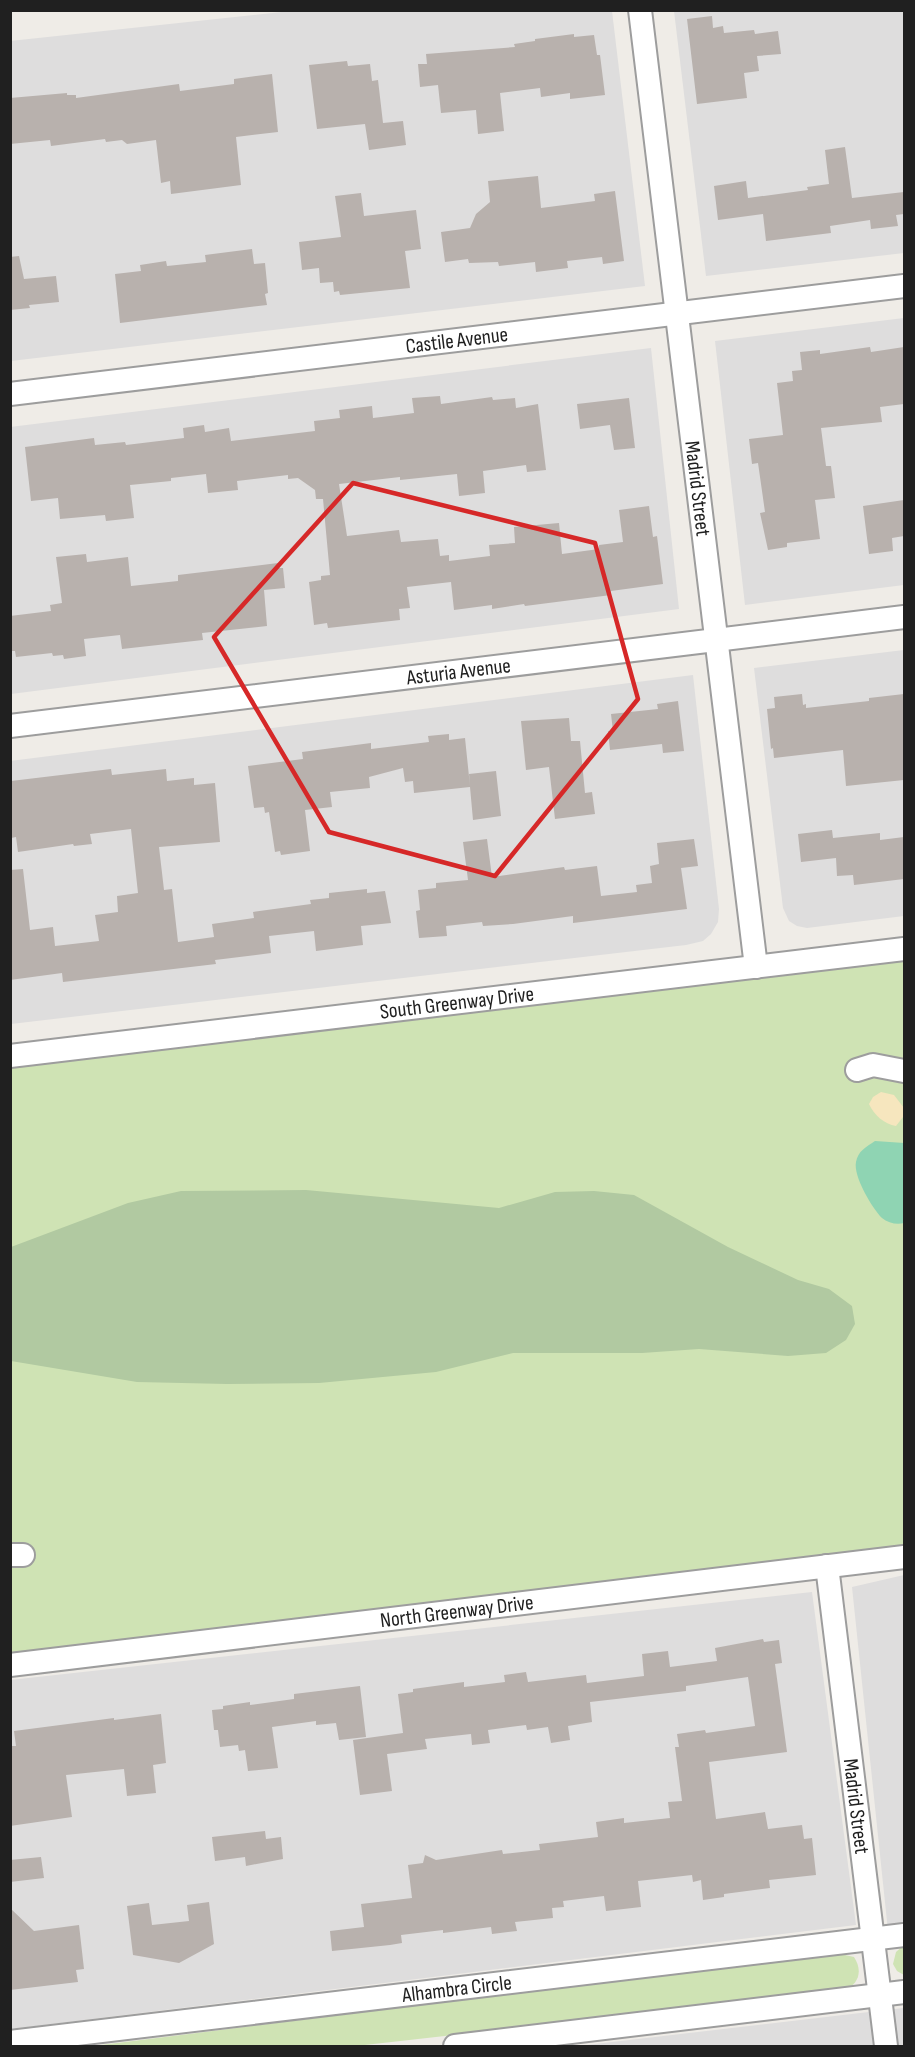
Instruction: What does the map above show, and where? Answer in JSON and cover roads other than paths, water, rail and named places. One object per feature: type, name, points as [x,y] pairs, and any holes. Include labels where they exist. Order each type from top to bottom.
[{"type":"street","name":"Madrid Street","points":[[640,10],[756,967]]},
{"type":"street","name":"Castile Avenue","points":[[10,394],[904,286]]},
{"type":"street","name":"Asturia Avenue","points":[[10,726],[904,617]]},
{"type":"street","name":"South Greenway Drive","points":[[10,1056],[904,949]]},
{"type":"street","points":[[857,1070],[873,1065],[904,1071]]},
{"type":"street","name":"North Greenway Drive","points":[[10,1665],[904,1557]]},
{"type":"street","name":"Madrid Street","points":[[827,1566],[886,2046]]},
{"type":"street","name":"Alhambra Circle","points":[[10,2042],[904,1935]]},
{"type":"street","points":[[455,2046],[904,1992]]}]
